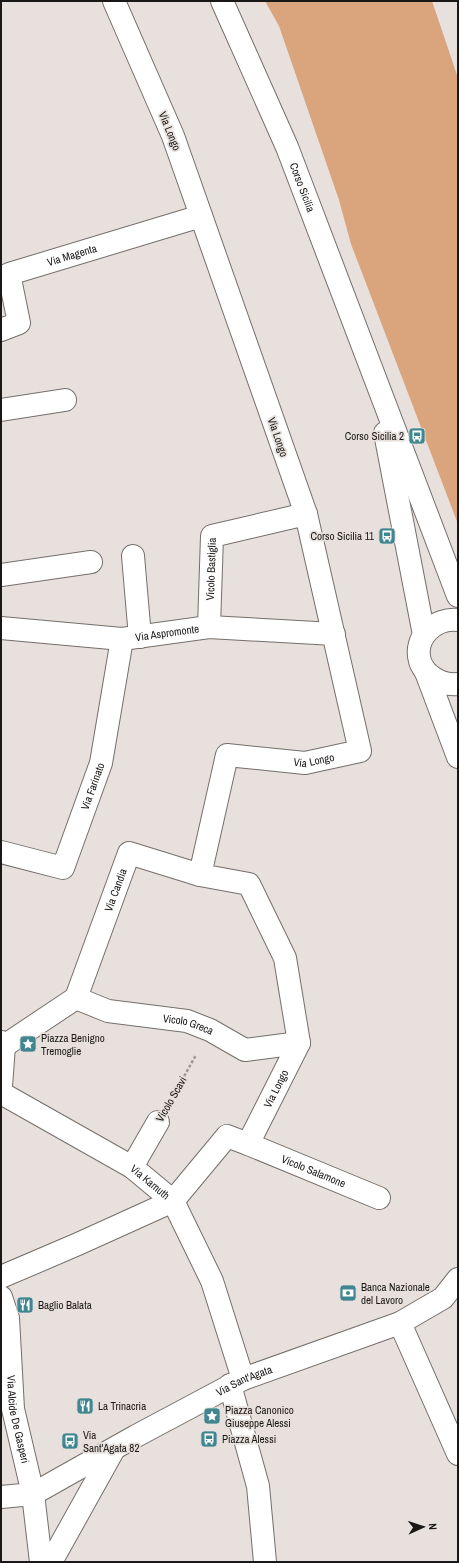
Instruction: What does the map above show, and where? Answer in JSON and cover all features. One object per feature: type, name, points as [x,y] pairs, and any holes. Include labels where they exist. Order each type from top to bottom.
[{"type":"street","name":"Via Longo","points":[[114,1],[172,136],[306,514],[360,751],[305,763],[227,754],[200,875]]},
{"type":"street","name":"Corso Sicilia","points":[[222,1],[287,147],[374,377]]},
{"type":"street","name":"Via Magenta","points":[[1,330],[19,324],[9,274],[201,216]]},
{"type":"street","points":[[374,377],[458,596]]},
{"type":"street","points":[[374,377],[424,635]]},
{"type":"street","points":[[1,410],[65,400]]},
{"type":"street","name":"Vicolo Bastiglia","points":[[209,627],[212,536],[306,514]]},
{"type":"street","points":[[131,638],[133,556]]},
{"type":"street","points":[[1,575],[91,562]]},
{"type":"street","points":[[458,620],[444,620],[432,626],[424,635],[419,648],[420,660],[426,672],[458,757]]},
{"type":"street","name":"Via Aspromonte","points":[[1,628],[131,638],[209,627],[334,634]]},
{"type":"street","name":"Via Farinato","points":[[1,852],[63,868],[101,763],[131,638]]},
{"type":"street","points":[[426,672],[435,680],[447,685],[458,684]]},
{"type":"street","name":"Via Candia","points":[[76,998],[129,854],[200,875]]},
{"type":"street","points":[[200,875],[249,884],[285,958],[299,1044]]},
{"type":"street","points":[[1,1086],[2,1044],[76,998]]},
{"type":"street","name":"Vicolo Greca","points":[[76,998],[108,1011],[187,1021],[210,1030],[245,1050],[299,1044]]},
{"type":"street","name":"Via Longo","points":[[248,1144],[299,1044]]},
{"type":"street","name":"Via Kamuth","points":[[1,1093],[132,1167],[174,1201],[212,1281],[236,1382],[258,1486],[265,1562]]},
{"type":"street","name":"Vicolo Scavi","points":[[132,1167],[158,1122]]},
{"type":"street","points":[[1,1277],[174,1201],[226,1136],[248,1144]]},
{"type":"street","name":"Vicolo Salamone","points":[[248,1144],[379,1198]]},
{"type":"street","name":"Via Sant'Agata","points":[[33,1494],[236,1382],[400,1323],[443,1298],[458,1278]]},
{"type":"street","name":"Via Alcide De Gasperi","points":[[1,1297],[8,1318],[13,1409],[33,1494],[41,1562]]},
{"type":"street","points":[[400,1323],[451,1418],[458,1454]]},
{"type":"street","points":[[51,1562],[114,1449]]},
{"type":"street","points":[[1,1497],[33,1494]]},
{"type":"path","name":"Vicolo Scavi","points":[[158,1122],[210,1030]]},
{"type":"shaded area","points":[[265,1],[432,1],[458,78],[458,524],[351,244],[339,200],[279,26]]},
{"type":"place","name":"Corso Sicilia 2","points":[[417,436]]},
{"type":"place","name":"Corso Sicilia 11","points":[[387,536]]},
{"type":"place","name":"Piazza Benigno Tremoglie","points":[[28,1044]]},
{"type":"place","name":"Banca Nazionale del Lavoro","points":[[348,1293]]},
{"type":"place","name":"Baglio Balata","points":[[25,1305]]},
{"type":"place","name":"La Trinacria","points":[[85,1406]]},
{"type":"place","name":"Piazza Canonico Giuseppe Alessi","points":[[212,1416]]},
{"type":"place","name":"Piazza Alessi","points":[[209,1439]]},
{"type":"place","name":"Via Sant'Agata 82","points":[[70,1441]]}]
